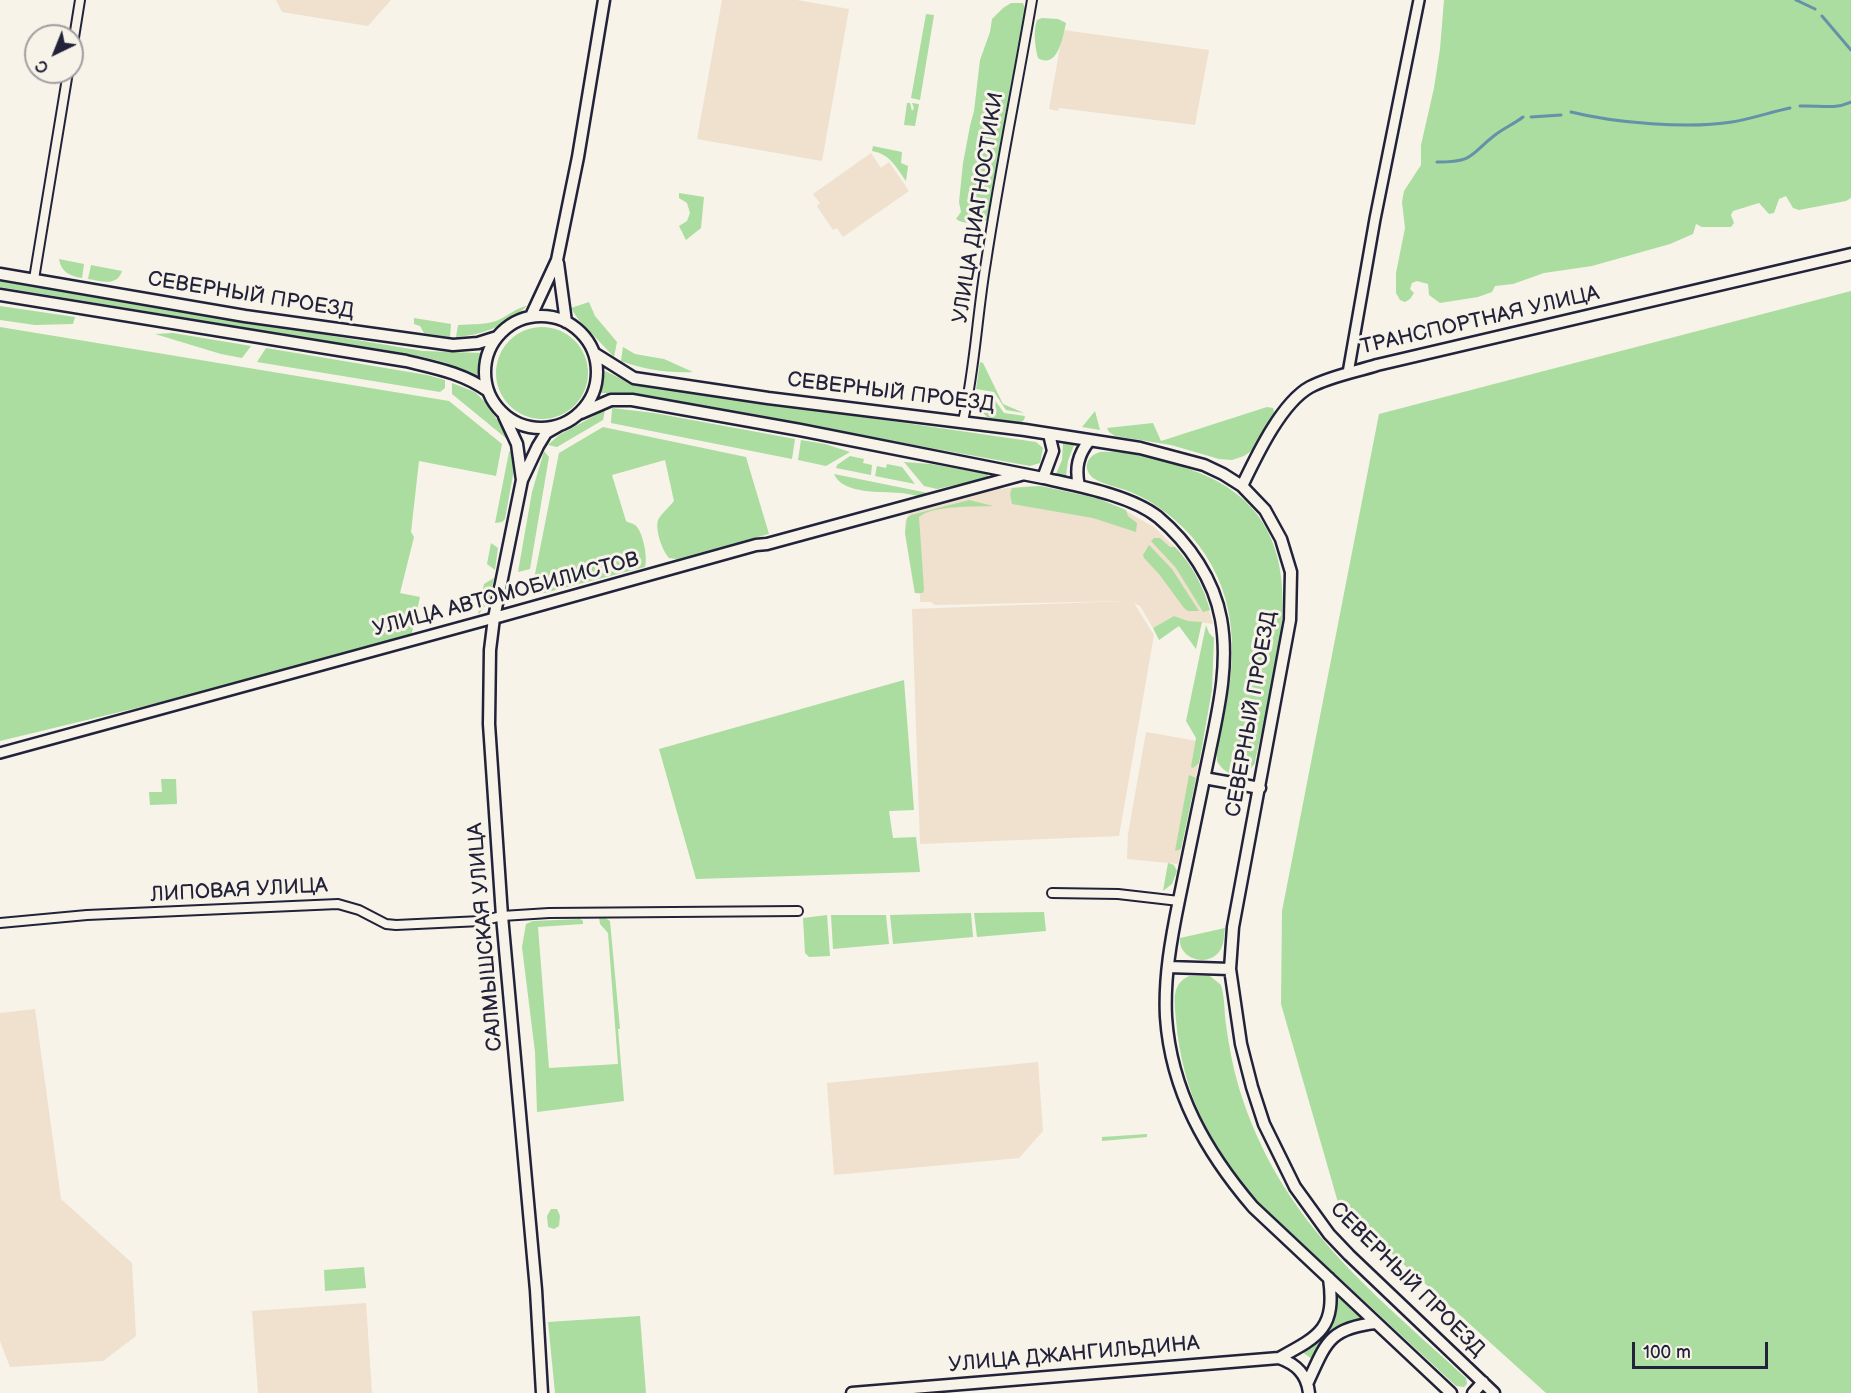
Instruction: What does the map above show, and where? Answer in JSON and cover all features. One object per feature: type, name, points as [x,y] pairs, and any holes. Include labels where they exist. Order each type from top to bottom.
[{"type":"main road","points":[[531,316],[558,260],[604,0]]},
{"type":"main road","name":"ТРАНСПОРТНАЯ УЛИЦА","points":[[1348,373],[1851,254]]},
{"type":"main road","points":[[558,260],[566,322]]},
{"type":"main road","name":"СЕВЕРНЫЙ ПРОЕЗД","points":[[0,274],[245,316],[453,345],[477,343],[497,337]]},
{"type":"main road","name":"СЕВЕРНЫЙ ПРОЕЗД","points":[[0,295],[406,361],[449,371],[473,381],[488,391]]},
{"type":"main road","points":[[531,316],[549,316],[566,322],[583,335],[594,353],[597,369],[596,385],[590,400],[581,412],[546,433],[522,480],[517,444],[511,427],[488,391],[485,363],[489,349],[497,337],[512,324],[531,316]]},
{"type":"main road","name":"СЕВЕРНЫЙ ПРОЕЗД","points":[[594,353],[634,378],[768,398],[963,421],[1140,448],[1185,459],[1223,474],[1242,486],[1264,510],[1281,539],[1291,572],[1290,620],[1260,788],[1238,894],[1230,969],[1241,1044],[1252,1087],[1268,1133],[1295,1187],[1329,1234],[1494,1393]]},
{"type":"main road","points":[[1242,486],[1268,435],[1298,397],[1308,388],[1348,373]]},
{"type":"main road","name":"СЕВЕРНЫЙ ПРОЕЗД","points":[[581,412],[611,400],[632,400],[800,430],[1078,486],[1127,501],[1158,517],[1193,554],[1208,578],[1221,619],[1224,666],[1218,710],[1179,901],[1168,967],[1166,1019],[1173,1064],[1195,1125],[1227,1176],[1253,1207],[1451,1393]]},
{"type":"main road","points":[[502,413],[519,424],[539,429],[560,425]]},
{"type":"main road","points":[[1043,478],[1053,451],[1049,434]]},
{"type":"main road","points":[[1078,486],[1075,471],[1080,452],[1089,441]]},
{"type":"main road","name":"УЛИЦА АВТОМОБИЛИСТОВ","points":[[494,618],[756,545],[1022,475]]},
{"type":"main road","name":"САЛМЫШСКАЯ УЛИЦА","points":[[522,480],[494,618],[490,650],[489,724],[502,916],[535,1278],[542,1393]]},
{"type":"main road","points":[[1204,778],[1260,788]]},
{"type":"main road","points":[[1168,967],[1230,969]]},
{"type":"main road","points":[[1279,1358],[1321,1332],[1330,1311],[1329,1278]]},
{"type":"main road","points":[[1308,1388],[1326,1345],[1333,1336],[1350,1328],[1376,1323]]},
{"type":"main road","points":[[1279,1358],[1297,1367],[1308,1388]]},
{"type":"main road","name":"УЛИЦА ДЖАНГИЛЬДИНА","points":[[852,1393],[1279,1358]]},
{"type":"main road","points":[[1473,1393],[1483,1382]]},
{"type":"street","points":[[76,24],[80,0]]},
{"type":"street","name":"УЛИЦА ДИАГНОСТИКИ","points":[[963,421],[970,390],[980,298],[993,216],[1032,0]]},
{"type":"street","name":"ТРАНСПОРТНАЯ УЛИЦА","points":[[1348,373],[1375,219],[1419,0]]},
{"type":"street","points":[[34,279],[66,84]]},
{"type":"street","name":"УЛИЦА АВТОМОБИЛИСТОВ","points":[[0,753],[494,618]]},
{"type":"street","points":[[1052,893],[1118,894],[1179,901]]},
{"type":"street","name":"ЛИПОВАЯ УЛИЦА","points":[[0,923],[87,915],[338,904],[359,910],[386,924],[396,926],[481,921],[502,916],[591,911],[618,914],[798,911]]},
{"type":"shaded area","points":[[276,0],[391,0],[368,26],[282,12]]},
{"type":"shaded area","points":[[722,0],[797,0],[849,9],[822,161],[697,139]]},
{"type":"shaded area","points":[[1063,30],[1209,50],[1195,125],[1059,108],[1058,111],[1049,109]]},
{"type":"shaded area","points":[[871,153],[881,168],[889,162],[909,191],[843,237],[837,228],[833,230],[817,206],[820,203],[813,194]]},
{"type":"shaded area","points":[[1047,487],[1096,498],[1117,506],[1154,527],[1180,552],[1193,570],[1205,594],[1213,624],[1188,621],[1174,616],[1153,628],[1140,606],[1134,603],[1154,635],[1119,836],[920,844],[912,609],[1126,601],[935,605],[931,602],[920,602],[920,594],[914,591],[905,533],[905,522],[910,511],[997,489]]},
{"type":"shaded area","points":[[1146,732],[1203,742],[1178,864],[1127,859],[1128,834]]},
{"type":"shaded area","points":[[35,1009],[61,1199],[132,1263],[136,1336],[103,1361],[10,1367],[0,1341],[0,1013]]},
{"type":"shaded area","points":[[1038,1062],[1043,1131],[1019,1158],[834,1175],[827,1083]]},
{"type":"shaded area","points":[[366,1303],[372,1393],[258,1393],[252,1311]]},
{"type":"green space","points":[[1444,0],[1851,0],[1851,198],[1799,210],[1793,208],[1786,196],[1779,199],[1774,213],[1769,214],[1759,203],[1733,211],[1731,215],[1734,223],[1731,227],[1702,227],[1696,224],[1693,234],[1670,244],[1592,266],[1544,273],[1513,284],[1495,286],[1492,292],[1478,297],[1440,303],[1429,295],[1428,284],[1417,281],[1412,283],[1410,289],[1414,293],[1410,299],[1405,302],[1400,300],[1396,293],[1396,273],[1405,228],[1402,202],[1404,191],[1421,165],[1421,145],[1440,49]]},
{"type":"green space","points":[[1011,3],[1023,3],[1026,11],[989,220],[963,222],[956,219],[961,212],[959,202],[963,163],[974,111],[980,60],[992,19]]},
{"type":"green space","points":[[926,14],[934,15],[920,100],[911,98]]},
{"type":"green space","points":[[1058,19],[1066,23],[1055,56],[1045,60],[1038,58],[1035,39],[1037,20]]},
{"type":"green space","points":[[907,103],[910,103],[912,111],[914,108],[912,103],[919,104],[915,126],[904,125]]},
{"type":"green space","points":[[873,146],[902,152],[901,163],[908,166],[906,181],[888,158],[872,151]]},
{"type":"green space","points":[[679,193],[704,197],[701,228],[686,240],[679,226],[687,221],[690,213],[687,203],[679,198]]},
{"type":"green space","points":[[59,259],[84,264],[82,278],[67,273]]},
{"type":"green space","points":[[91,265],[122,271],[116,279],[103,282],[88,279]]},
{"type":"green space","points":[[0,281],[423,351],[482,353],[477,376],[443,362],[423,357],[0,287]]},
{"type":"green space","points":[[1851,291],[1851,1393],[1546,1393],[1339,1206],[1281,1004],[1282,911],[1379,414]]},
{"type":"green space","points":[[589,302],[595,316],[617,342],[614,357],[578,319],[571,308]]},
{"type":"green space","points":[[0,306],[75,317],[73,324],[35,325],[0,320]]},
{"type":"green space","points":[[527,306],[511,319],[494,328],[456,337],[458,325],[491,322]]},
{"type":"green space","points":[[414,318],[451,324],[450,337],[424,333],[420,326],[414,324]]},
{"type":"green space","points":[[0,327],[449,401],[502,444],[496,476],[419,461],[411,532],[414,537],[400,593],[420,597],[411,637],[0,741]]},
{"type":"green space","points":[[542,327],[560,331],[575,340],[584,355],[588,373],[584,391],[575,406],[560,415],[542,419],[524,415],[509,406],[500,391],[496,373],[500,355],[509,340],[524,331]]},
{"type":"green space","points":[[173,333],[251,346],[242,358],[155,334]]},
{"type":"green space","points":[[623,347],[635,354],[664,359],[693,372],[657,370],[621,361]]},
{"type":"green space","points":[[266,348],[427,375],[445,380],[445,388],[440,392],[257,362]]},
{"type":"green space","points":[[980,362],[983,363],[1003,404],[1024,413],[1006,410],[994,392],[976,389]]},
{"type":"green space","points":[[605,371],[630,383],[1036,442],[1043,448],[1040,463],[1030,466],[629,393],[601,393]]},
{"type":"green space","points":[[452,383],[475,392],[485,402],[510,439],[507,439],[452,394]]},
{"type":"green space","points":[[976,393],[992,396],[1004,413],[1025,416],[1024,420],[1019,424],[987,417],[976,405]]},
{"type":"green space","points":[[1267,407],[1273,408],[1275,415],[1254,449],[1232,460],[1219,459],[1171,445],[1115,436],[1107,428],[1153,423],[1161,441]]},
{"type":"green space","points":[[612,408],[654,413],[795,439],[792,459],[611,423]]},
{"type":"green space","points":[[605,410],[603,420],[557,447],[548,445],[559,435]]},
{"type":"green space","points":[[1095,411],[1100,430],[1082,427]]},
{"type":"green space","points":[[603,427],[746,457],[769,534],[677,559],[669,558],[657,529],[658,520],[674,501],[665,460],[612,475],[626,521],[638,528],[642,539],[646,557],[645,567],[544,593],[531,594],[559,453]]},
{"type":"green space","points":[[801,440],[825,444],[850,452],[826,466],[798,460]]},
{"type":"green space","points":[[1063,443],[1074,445],[1068,461],[1066,476],[1056,474],[1062,460]]},
{"type":"green space","points":[[513,448],[515,464],[505,519],[495,523],[509,452]]},
{"type":"green space","points":[[544,451],[549,457],[530,569],[518,572],[532,492]]},
{"type":"green space","points":[[1100,452],[1148,457],[1194,471],[1236,493],[1263,523],[1278,558],[1283,597],[1280,638],[1273,681],[1255,763],[1246,772],[1230,773],[1225,771],[1217,761],[1230,684],[1232,639],[1225,597],[1217,576],[1192,537],[1165,512],[1129,491],[1091,476],[1087,468],[1088,461]]},
{"type":"green space","points":[[850,456],[864,459],[863,463],[872,465],[871,475],[836,468]]},
{"type":"green space","points":[[904,462],[931,464],[988,474],[988,478],[937,489],[924,486]]},
{"type":"green space","points":[[887,464],[902,467],[915,484],[875,476],[877,466],[886,468]]},
{"type":"green space","points":[[834,474],[933,494],[921,496],[854,489],[839,481]]},
{"type":"green space","points":[[1040,486],[1096,498],[1126,510],[1128,516],[1137,523],[1136,532],[1093,518],[1012,504],[1010,494],[1012,488]]},
{"type":"green space","points":[[969,500],[993,506],[934,510],[919,517],[924,589],[923,593],[915,593],[905,533],[907,518],[911,515]]},
{"type":"green space","points":[[1154,538],[1160,538],[1170,547],[1175,547],[1187,561],[1210,610],[1203,612],[1176,568],[1151,541]]},
{"type":"green space","points":[[491,543],[498,548],[495,570],[487,564]]},
{"type":"green space","points":[[1149,545],[1172,569],[1199,611],[1188,611],[1184,608],[1144,558],[1143,555]]},
{"type":"green space","points":[[494,578],[489,601],[478,615],[484,584]]},
{"type":"green space","points":[[1174,616],[1188,621],[1202,622],[1196,649],[1179,626],[1159,640],[1153,628]]},
{"type":"green space","points":[[1206,625],[1214,638],[1212,690],[1199,763],[1193,768],[1191,767],[1196,738],[1186,721]]},
{"type":"green space","points":[[904,680],[914,810],[889,811],[893,838],[916,837],[920,872],[696,879],[659,749]]},
{"type":"green space","points":[[1189,775],[1196,778],[1181,849],[1175,851]]},
{"type":"green space","points":[[161,779],[176,779],[177,804],[150,805],[149,792],[162,792]]},
{"type":"green space","points":[[1168,863],[1174,865],[1177,871],[1172,884],[1163,891]]},
{"type":"green space","points":[[1044,912],[1046,931],[977,937],[974,913]]},
{"type":"green space","points":[[971,913],[973,937],[893,944],[890,915]]},
{"type":"green space","points":[[827,915],[830,956],[809,957],[805,953],[803,918]]},
{"type":"green space","points":[[831,915],[886,915],[889,944],[833,949]]},
{"type":"green space","points":[[599,917],[610,921],[624,1101],[537,1112],[535,1052],[522,947],[526,924],[533,921],[580,919],[583,921],[583,924],[538,927],[549,1068],[618,1064],[608,933],[600,924]]},
{"type":"green space","points":[[1225,928],[1221,950],[1214,957],[1200,960],[1183,951],[1180,938]]},
{"type":"green space","points":[[1189,976],[1210,976],[1221,985],[1230,1049],[1239,1088],[1257,1135],[1278,1177],[1303,1214],[1331,1249],[1362,1282],[1466,1378],[1467,1384],[1464,1387],[1456,1386],[1266,1210],[1247,1190],[1216,1147],[1193,1099],[1179,1047],[1175,995],[1179,984]]},
{"type":"green space","points":[[1147,1134],[1147,1137],[1102,1141],[1102,1137]]},
{"type":"green space","points":[[551,1209],[557,1209],[560,1216],[559,1226],[554,1229],[548,1227],[547,1216]]},
{"type":"green space","points":[[364,1267],[366,1288],[325,1291],[324,1270]]},
{"type":"green space","points":[[1336,1295],[1362,1319],[1343,1323],[1330,1330],[1312,1359],[1302,1352],[1318,1341],[1329,1329],[1336,1305]]},
{"type":"green space","points":[[640,1316],[646,1393],[555,1393],[548,1322]]},
{"type":"waterway","points":[[1796,0],[1815,9]]},
{"type":"waterway","points":[[1822,16],[1851,50]]},
{"type":"waterway","points":[[1800,106],[1832,107],[1851,102]]},
{"type":"waterway","points":[[1571,112],[1630,122],[1694,125],[1732,122],[1790,108]]},
{"type":"waterway","points":[[1531,117],[1561,115]]},
{"type":"waterway","points":[[1437,162],[1465,159],[1495,135],[1523,117]]}]
